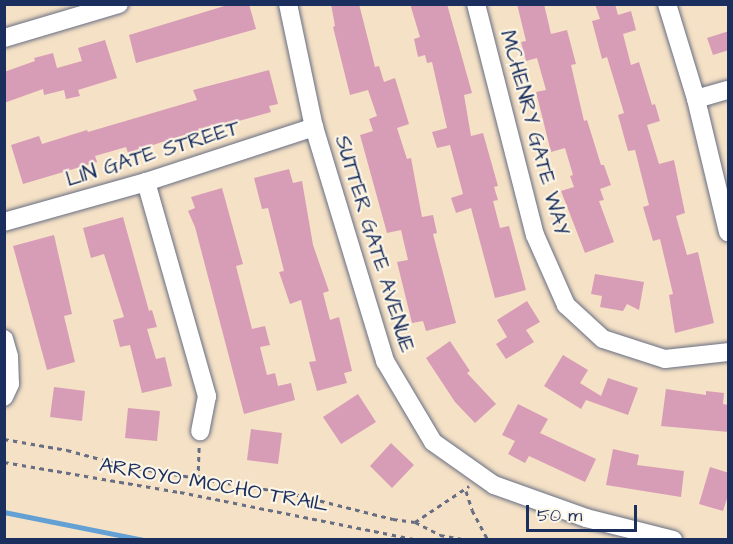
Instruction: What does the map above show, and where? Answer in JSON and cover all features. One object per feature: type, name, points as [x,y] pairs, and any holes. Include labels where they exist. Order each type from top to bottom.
[{"type":"street","points":[[4,38],[119,4]]},
{"type":"street","name":"SUTTER GATE AVENUE","points":[[288,4],[314,127],[385,360],[433,442],[494,485],[585,518],[673,540]]},
{"type":"street","name":"MCHENRY GATE WAY","points":[[476,4],[536,235],[566,305],[603,339],[665,359],[729,352]]},
{"type":"street","points":[[667,4],[696,99],[729,232]]},
{"type":"street","points":[[696,99],[729,90]]},
{"type":"street","name":"LIN GATE STREET","points":[[4,222],[146,182],[314,127]]},
{"type":"street","points":[[146,182],[207,396],[200,431]]},
{"type":"street","points":[[4,339],[9,356],[10,384],[4,397]]},
{"type":"path","points":[[198,479],[200,431]]},
{"type":"path","points":[[4,439],[67,450],[130,467],[294,494],[393,519],[415,522],[440,536],[468,540]]},
{"type":"path","name":"ARROYO MOCHO TRAIL","points":[[4,462],[180,492],[417,540]]},
{"type":"path","points":[[415,522],[466,490],[472,510],[488,540]]},
{"type":"building","points":[[231,4],[249,4],[256,29],[136,63],[129,35]]},
{"type":"building","points":[[331,4],[359,4],[375,67],[379,66],[384,82],[395,78],[409,124],[397,128],[407,159],[411,158],[422,217],[433,215],[437,233],[433,234],[456,323],[426,331],[423,321],[412,323],[397,262],[408,260],[401,230],[387,233],[360,135],[373,131],[369,119],[377,116],[368,90],[350,95],[333,27],[335,26]]},
{"type":"building","points":[[410,4],[447,4],[472,93],[464,95],[471,136],[483,133],[498,186],[494,187],[498,200],[493,201],[500,228],[509,226],[526,290],[495,298],[471,208],[456,213],[451,198],[463,194],[450,145],[437,148],[432,132],[447,128],[432,62],[427,63],[425,55],[418,57],[414,39],[420,37]]},
{"type":"building","points":[[517,4],[544,4],[551,34],[567,30],[576,64],[571,65],[584,121],[587,120],[601,165],[604,165],[611,185],[600,189],[604,200],[599,201],[614,242],[585,253],[561,191],[574,187],[570,176],[573,175],[565,148],[551,152],[536,92],[546,90],[537,58],[526,61],[521,42],[526,41]]},
{"type":"building","points":[[595,4],[615,4],[618,15],[631,11],[636,30],[623,34],[631,65],[639,62],[652,105],[655,104],[660,121],[647,125],[659,164],[674,160],[685,213],[676,216],[687,255],[698,252],[714,323],[675,333],[669,295],[673,294],[660,239],[653,241],[643,207],[649,205],[635,150],[628,151],[618,115],[624,113],[607,57],[602,59],[592,21],[600,19]]},
{"type":"building","points":[[729,31],[729,50],[713,55],[707,38]]},
{"type":"building","points":[[105,40],[117,78],[78,90],[80,96],[66,99],[64,90],[44,95],[43,89],[4,103],[4,72],[35,61],[34,58],[53,53],[57,68],[82,61],[78,48]]},
{"type":"building","points":[[269,70],[278,104],[269,106],[271,112],[206,130],[206,128],[128,153],[126,147],[95,156],[97,162],[23,184],[11,145],[39,136],[42,144],[87,130],[88,132],[197,100],[193,90]]},
{"type":"building","points":[[289,169],[293,183],[302,181],[313,245],[329,291],[323,293],[330,320],[339,317],[352,371],[344,373],[347,383],[317,391],[309,362],[316,361],[301,300],[290,304],[279,272],[284,271],[268,208],[262,209],[254,178]]},
{"type":"building","points":[[222,188],[243,264],[236,266],[252,329],[265,326],[270,345],[260,347],[267,375],[275,373],[278,386],[291,383],[295,400],[244,414],[195,227],[188,211],[195,208],[191,197]]},
{"type":"building","points":[[123,217],[149,311],[152,310],[157,327],[147,329],[156,359],[165,357],[172,386],[142,393],[130,345],[120,347],[113,320],[124,317],[104,254],[91,258],[83,228]]},
{"type":"building","points":[[54,235],[72,314],[64,316],[75,362],[47,370],[13,246]]},
{"type":"building","points":[[595,274],[644,282],[639,310],[627,304],[623,311],[600,307],[602,296],[591,294]]},
{"type":"building","points":[[527,301],[540,322],[526,330],[534,342],[506,359],[496,344],[507,337],[497,320]]},
{"type":"building","points":[[450,341],[470,371],[467,373],[496,404],[475,423],[455,402],[426,358]]},
{"type":"building","points":[[563,355],[588,370],[580,383],[601,396],[608,378],[638,388],[628,415],[586,400],[581,409],[544,386]]},
{"type":"building","points":[[54,387],[85,391],[82,421],[50,417]]},
{"type":"building","points":[[666,389],[706,395],[706,391],[724,393],[723,404],[729,405],[729,432],[661,426]]},
{"type":"building","points":[[358,394],[376,422],[341,444],[323,417]]},
{"type":"building","points":[[518,404],[548,419],[540,433],[596,459],[585,482],[529,456],[525,463],[508,454],[515,441],[502,435]]},
{"type":"building","points":[[128,408],[160,411],[157,441],[125,438]]},
{"type":"building","points":[[251,429],[282,433],[278,464],[247,460]]},
{"type":"building","points":[[391,443],[414,465],[392,488],[370,466]]},
{"type":"building","points":[[613,449],[639,455],[637,465],[684,471],[681,497],[606,485]]},
{"type":"building","points":[[710,467],[729,473],[729,492],[723,511],[699,504]]},
{"type":"waterway","points":[[4,512],[144,540]]}]
